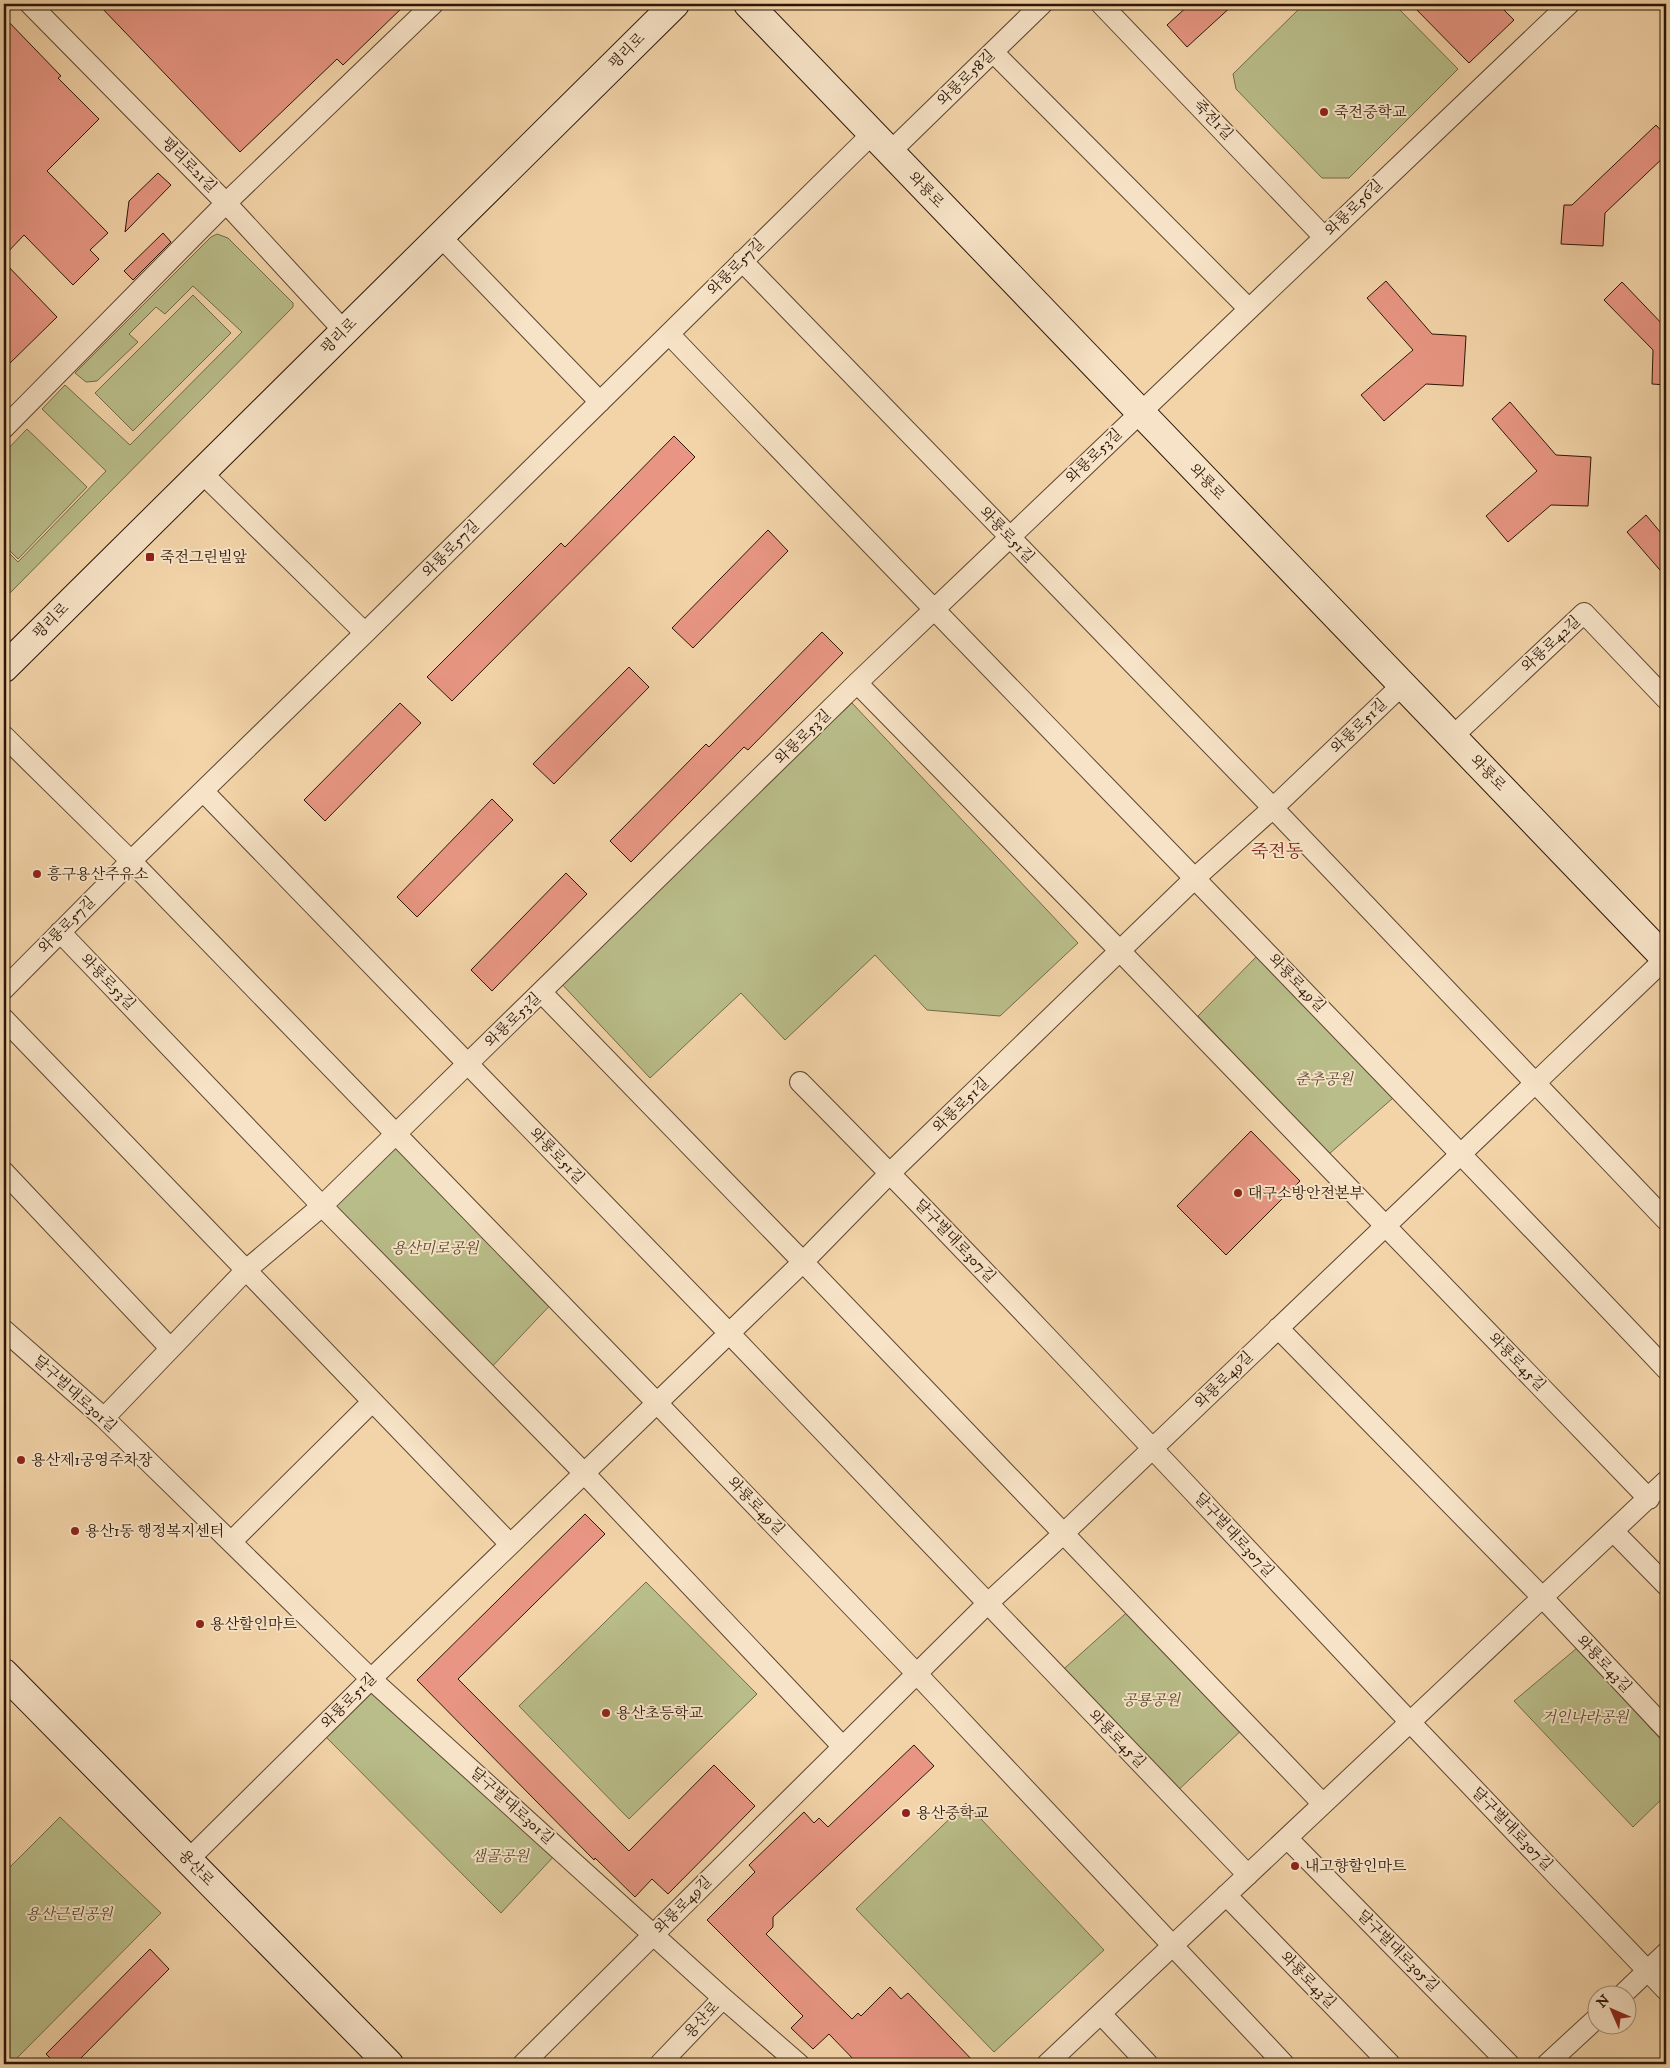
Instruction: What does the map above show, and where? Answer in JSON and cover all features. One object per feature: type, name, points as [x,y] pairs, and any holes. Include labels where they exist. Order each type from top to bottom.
[{"type":"main road","name":"평리로","points":[[4,668],[675,4]]},
{"type":"main road","name":"와룡로","points":[[748,4],[1666,959]]},
{"type":"main road","name":"용산로","points":[[4,1673],[388,2064]]},
{"type":"street","name":"평리로21길","points":[[30,4],[226,203],[344,331]]},
{"type":"street","points":[[4,428],[226,203],[433,4]]},
{"type":"street","name":"와룡로58길","points":[[881,143],[993,52],[1042,4]]},
{"type":"street","name":"죽전1길","points":[[1101,4],[1324,237]]},
{"type":"street","name":"와룡로56길","points":[[1139,412],[1569,4]]},
{"type":"street","points":[[993,52],[1248,309]]},
{"type":"street","name":"와룡로57길","points":[[4,989],[131,861],[366,634],[742,261],[881,143]]},
{"type":"street","points":[[440,236],[600,402]]},
{"type":"street","name":"와룡로51길","points":[[742,261],[1273,808]]},
{"type":"street","points":[[669,334],[934,612],[1195,878]]},
{"type":"street","name":"와룡로53길","points":[[104,1418],[245,1272],[322,1206],[396,1135],[857,684],[934,612],[1139,412]]},
{"type":"street","points":[[201,472],[366,634]]},
{"type":"street","name":"와룡로42길","points":[[1452,737],[1584,613],[1666,699]]},
{"type":"street","points":[[857,684],[1120,951],[1385,1225]]},
{"type":"street","name":"와룡로51길","points":[[188,1860],[1195,878],[1273,808],[1402,685]]},
{"type":"street","points":[[4,736],[131,861],[657,1403]]},
{"type":"street","points":[[203,791],[468,1064]]},
{"type":"street","points":[[1273,808],[1666,1220]]},
{"type":"street","name":"와룡로49길","points":[[1195,878],[1461,1153]]},
{"type":"street","name":"와룡로53길","points":[[60,932],[322,1206]]},
{"type":"street","name":"와룡로49길","points":[[523,2064],[987,1604],[1063,1534],[1666,959]]},
{"type":"street","points":[[542,993],[1323,1804]]},
{"type":"street","points":[[4,1019],[245,1272],[510,1544]]},
{"type":"street","name":"와룡로51길","points":[[468,1064],[729,1333]]},
{"type":"street","name":"달구벌대로307길","points":[[800,1082],[1153,1448],[1411,1723],[1666,1990]]},
{"type":"street","points":[[1461,1153],[1666,1368]]},
{"type":"street","points":[[4,1172],[170,1348]]},
{"type":"street","points":[[322,1206],[584,1473],[843,1747]]},
{"type":"street","name":"와룡로45길","points":[[1385,1225],[1649,1498]]},
{"type":"street","points":[[1278,1328],[1543,1598]]},
{"type":"street","name":"달구벌대로301길","points":[[4,1330],[104,1418],[371,1680],[723,1998],[799,2064]]},
{"type":"street","points":[[729,1333],[987,1604]]},
{"type":"street","points":[[231,1542],[372,1402]]},
{"type":"street","name":"와룡로49길","points":[[657,1403],[917,1674]]},
{"type":"street","points":[[1047,2064],[1666,1482]]},
{"type":"street","points":[[1614,1532],[1666,1586]]},
{"type":"street","name":"와룡로43길","points":[[1543,1598],[1666,1729]]},
{"type":"street","name":"와룡로45길","points":[[987,1604],[1248,1875]]},
{"type":"street","points":[[917,1674],[1284,2064]]},
{"type":"street","name":"달구벌대로305길","points":[[1287,1838],[1509,2064]]},
{"type":"street","name":"와룡로43길","points":[[1226,1895],[1390,2064]]},
{"type":"street","points":[[1631,1986],[1666,1953]]},
{"type":"street","name":"용산로","points":[[660,2064],[723,1998]]},
{"type":"street","points":[[1101,2014],[1148,2064]]},
{"type":"street","points":[[1547,2064],[1588,2027]]},
{"type":"green space","points":[[1304,4],[1394,4],[1458,69],[1349,178],[1322,178],[1236,89],[1233,74]]},
{"type":"green space","points":[[217,234],[228,238],[293,303],[293,307],[4,599],[4,548],[18,562],[106,471],[42,409],[65,385],[130,445],[242,332],[193,286],[165,314],[156,307],[129,334],[138,342],[97,381],[86,382],[75,373],[211,237]]},
{"type":"green space","points":[[193,295],[231,333],[133,431],[95,393]]},
{"type":"green space","points":[[27,429],[87,487],[18,559],[4,545],[4,453]]},
{"type":"green space","points":[[852,703],[1078,943],[1000,1016],[927,1010],[875,955],[785,1040],[741,993],[650,1078],[558,980]]},
{"type":"green space","name":"춘추공원","points":[[1264,949],[1401,1091],[1329,1154],[1198,1016]]},
{"type":"green space","name":"용산미로공원","points":[[400,1141],[555,1300],[487,1372],[328,1210]]},
{"type":"green space","points":[[646,1582],[757,1694],[629,1819],[519,1706]]},
{"type":"green space","name":"공룡공원","points":[[1133,1607],[1247,1725],[1172,1796],[1056,1676]]},
{"type":"green space","name":"거인나라공원","points":[[1577,1648],[1666,1745],[1666,1795],[1633,1827],[1514,1701]]},
{"type":"green space","name":"샘골공원","points":[[372,1685],[556,1854],[501,1913],[319,1730]]},
{"type":"green space","points":[[966,1803],[1104,1950],[994,2052],[856,1909]]},
{"type":"green space","name":"용산근린공원","points":[[60,1817],[161,1913],[11,2064],[4,2064],[4,1873]]},
{"type":"building","points":[[98,4],[406,4],[343,65],[337,59],[240,152]]},
{"type":"building","points":[[1190,4],[1234,4],[1187,47],[1167,25]]},
{"type":"building","points":[[1411,4],[1498,4],[1514,20],[1469,63]]},
{"type":"building","points":[[4,17],[61,76],[58,78],[99,119],[47,171],[108,233],[90,250],[99,259],[73,285],[24,235],[4,256]]},
{"type":"building","points":[[1656,125],[1666,136],[1666,155],[1605,213],[1603,246],[1561,244],[1564,205],[1572,205]]},
{"type":"building","points":[[158,173],[171,185],[125,232],[129,201]]},
{"type":"building","points":[[163,233],[171,242],[133,280],[124,271]]},
{"type":"building","points":[[4,262],[57,317],[4,369]]},
{"type":"building","points":[[1386,281],[1432,334],[1466,336],[1463,386],[1426,384],[1384,421],[1361,395],[1413,350],[1367,298]]},
{"type":"building","points":[[1622,282],[1666,328],[1666,385],[1652,384],[1653,350],[1604,300]]},
{"type":"building","points":[[1510,402],[1556,455],[1591,457],[1588,506],[1551,505],[1508,542],[1486,516],[1537,471],[1492,419]]},
{"type":"building","points":[[674,436],[695,457],[452,701],[427,677],[561,543],[565,547]]},
{"type":"building","points":[[1646,515],[1666,539],[1666,577],[1627,532]]},
{"type":"building","points":[[768,530],[788,551],[693,648],[672,628]]},
{"type":"building","points":[[822,632],[843,653],[748,750],[744,747],[631,862],[610,841],[706,744],[709,747]]},
{"type":"building","points":[[629,667],[649,687],[554,784],[533,764]]},
{"type":"building","points":[[400,703],[421,723],[325,821],[304,800]]},
{"type":"building","points":[[492,799],[513,820],[417,917],[397,897]]},
{"type":"building","points":[[566,873],[587,894],[492,991],[471,970]]},
{"type":"building","name":"대구소방안전본부","points":[[1251,1131],[1300,1181],[1226,1255],[1177,1206]]},
{"type":"building","points":[[585,1514],[605,1534],[458,1679],[629,1851],[714,1765],[755,1806],[668,1894],[652,1879],[635,1897],[595,1858],[594,1860],[417,1680]]},
{"type":"building","points":[[914,1745],[934,1766],[773,1917],[773,1927],[766,1934],[852,2019],[858,2013],[861,2016],[890,1987],[901,1999],[908,1993],[976,2064],[858,2064],[829,2034],[813,2049],[791,2028],[803,2016],[707,1920],[755,1872],[749,1865],[804,1812],[814,1823],[819,1818],[828,1827]]},
{"type":"building","points":[[150,1949],[169,1969],[75,2064],[56,2064],[46,2054]]},
{"type":"place","name":"죽전중학교","points":[[1324,112]]},
{"type":"place","name":"죽전그린빌앞","points":[[150,557]]},
{"type":"place","name":"흥구용산주유소","points":[[37,874]]},
{"type":"place","name":"대구소방안전본부","points":[[1238,1193]]},
{"type":"place","name":"용산제1공영주차장","points":[[21,1460]]},
{"type":"place","name":"용산1동 행정복지센터","points":[[75,1531]]},
{"type":"place","name":"용산할인마트","points":[[200,1624]]},
{"type":"place","name":"용산초등학교","points":[[606,1713]]},
{"type":"place","name":"용산중학교","points":[[906,1813]]},
{"type":"place","name":"내고향할인마트","points":[[1295,1866]]},
{"type":"district","name":"죽전동","points":[[1277,852]]}]
